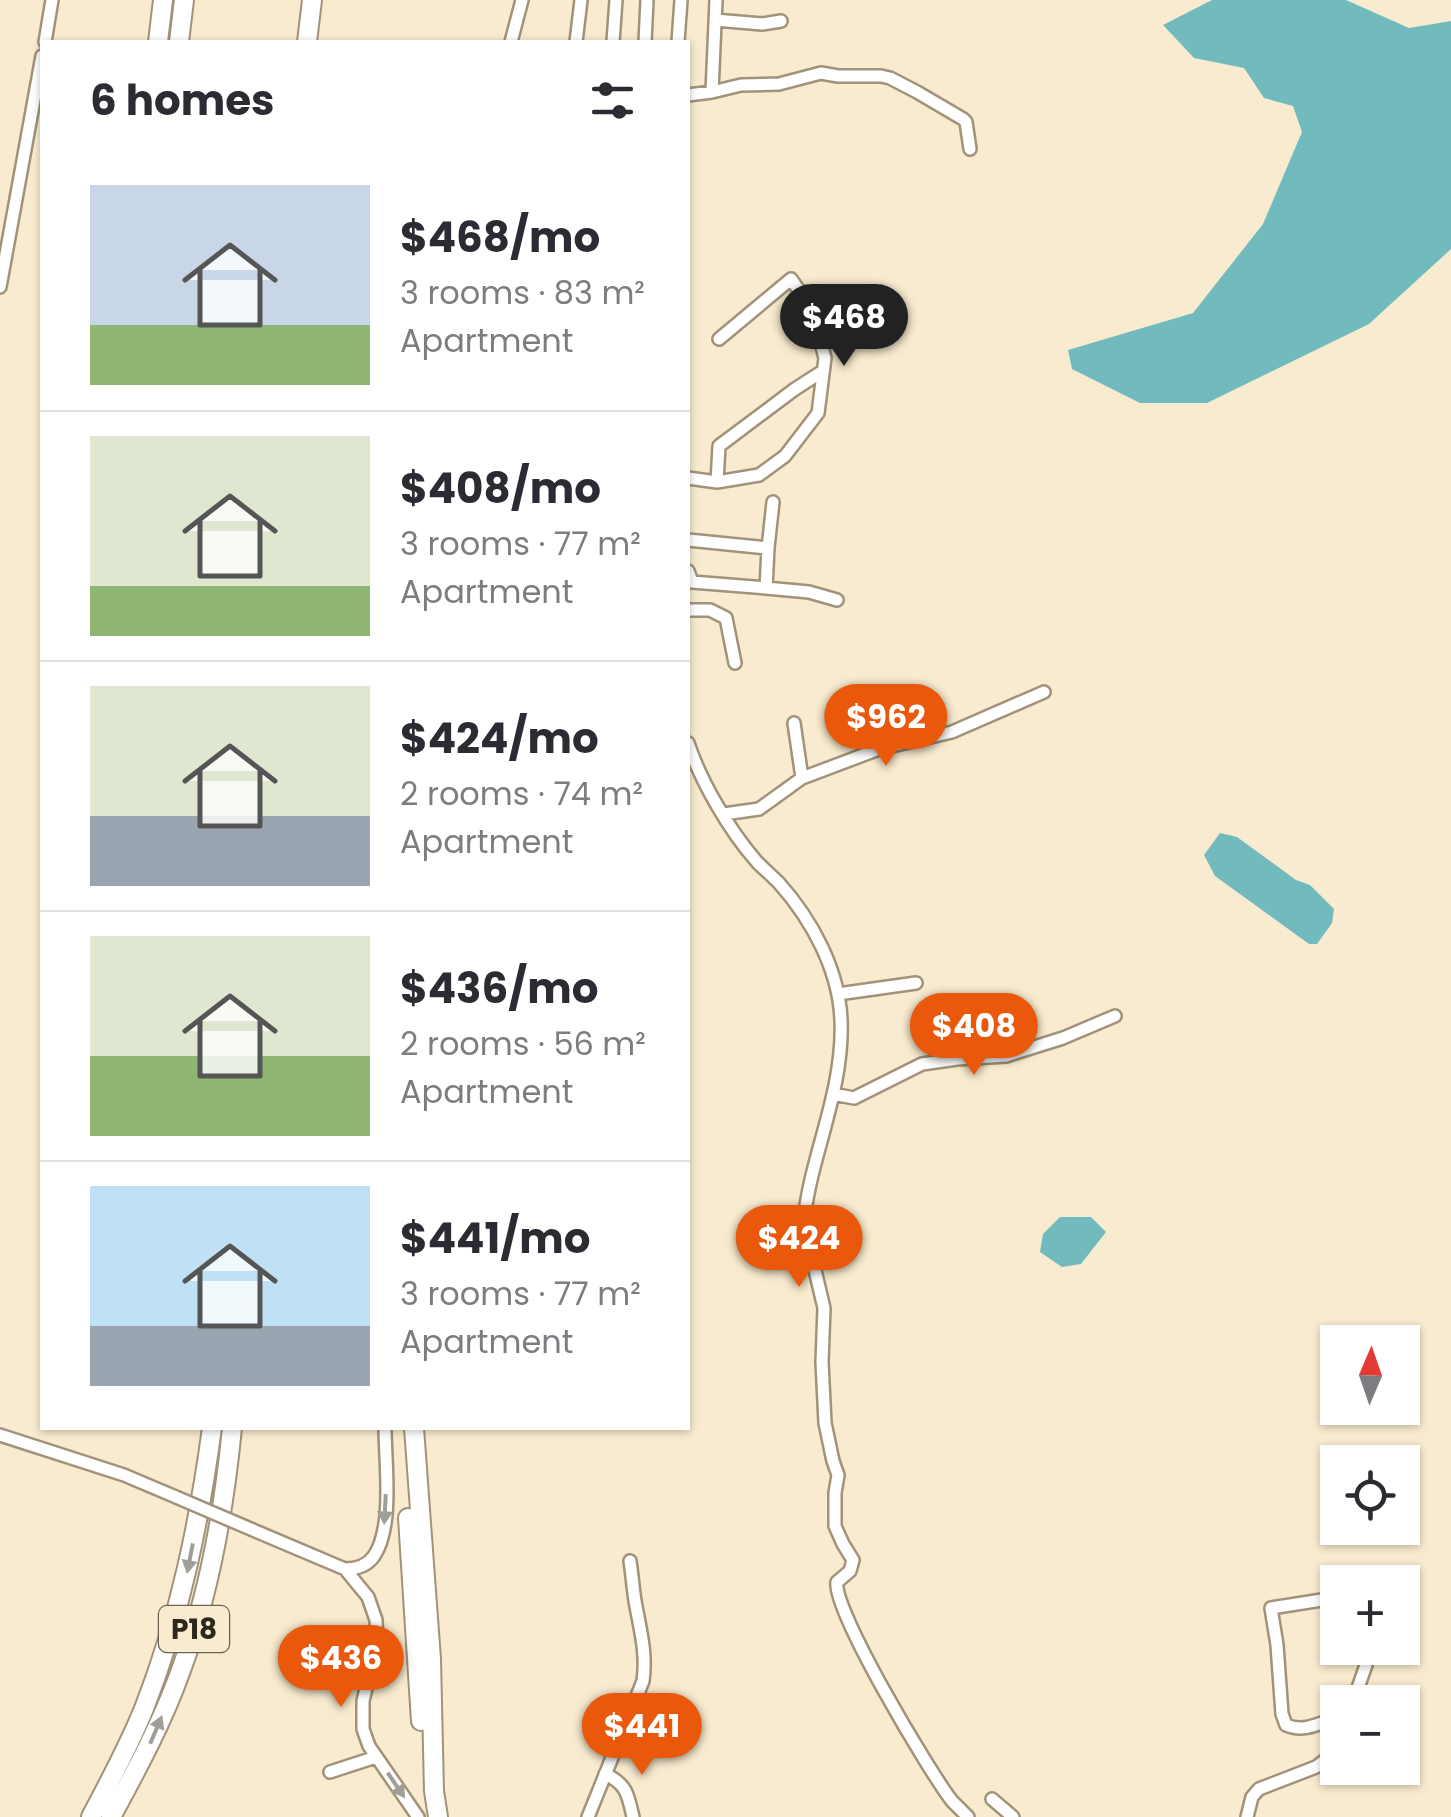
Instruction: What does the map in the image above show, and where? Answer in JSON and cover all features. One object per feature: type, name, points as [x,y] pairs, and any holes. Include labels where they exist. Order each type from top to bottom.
[{"type":"highway","points":[[158,40],[163,0]]},
{"type":"highway","points":[[178,40],[184,0]]},
{"type":"highway","points":[[307,40],[312,0]]},
{"type":"highway","points":[[319,40],[324,0]]},
{"type":"highway","name":"P18","points":[[91,1817],[145,1707],[166,1646],[187,1575],[212,1430]]},
{"type":"highway","name":"P18","points":[[112,1817],[150,1746],[182,1670],[222,1513],[232,1430]]},
{"type":"highway","points":[[402,1430],[428,1817]]},
{"type":"highway","points":[[414,1430],[438,1817]]},
{"type":"street","points":[[45,40],[52,0]]},
{"type":"street","points":[[512,40],[522,0]]},
{"type":"street","points":[[576,40],[581,0]]},
{"type":"street","points":[[612,40],[616,0]]},
{"type":"street","points":[[645,40],[647,0]]},
{"type":"street","points":[[678,40],[680,0]]},
{"type":"street","points":[[712,92],[716,0]]},
{"type":"street","points":[[714,20],[762,24],[781,21]]},
{"type":"street","points":[[0,287],[40,67]]},
{"type":"street","points":[[690,95],[741,85],[779,84],[821,73],[890,78],[966,122],[970,149]]},
{"type":"street","points":[[690,478],[717,482],[759,475],[785,456],[818,413],[825,358],[812,309],[787,276],[719,339]]},
{"type":"street","points":[[717,482],[719,446],[823,371]]},
{"type":"street","points":[[766,588],[773,502]]},
{"type":"street","points":[[690,540],[768,548]]},
{"type":"street","points":[[690,576],[692,582],[810,592],[837,600]]},
{"type":"street","points":[[690,610],[710,610],[726,618],[734,662]]},
{"type":"street","points":[[724,814],[759,809],[802,778],[879,749],[952,732],[1044,692]]},
{"type":"street","points":[[794,723],[802,778]]},
{"type":"street","points":[[690,750],[724,814],[756,861],[801,912],[834,974],[841,1033],[838,1073],[806,1199],[804,1224],[824,1308],[825,1423],[838,1475],[835,1526],[854,1560],[850,1571],[836,1582],[836,1591],[854,1634],[903,1722],[952,1801],[968,1817]]},
{"type":"street","points":[[838,994],[916,983]]},
{"type":"street","points":[[833,1094],[854,1098],[922,1064],[1006,1056],[1115,1016]]},
{"type":"street","points":[[0,1434],[124,1474],[346,1569],[370,1561],[382,1538],[386,1503],[385,1430]]},
{"type":"street","points":[[588,1817],[643,1681],[646,1663],[630,1561]]},
{"type":"street","points":[[346,1569],[368,1597],[376,1620],[376,1653],[363,1701],[365,1738],[418,1817]]},
{"type":"street","points":[[1320,1602],[1271,1608],[1286,1725],[1296,1729],[1320,1723]]},
{"type":"street","points":[[330,1772],[376,1756]]},
{"type":"street","points":[[1247,1817],[1248,1807],[1259,1790],[1320,1764]]},
{"type":"street","points":[[605,1774],[619,1780],[633,1817]]},
{"type":"street","points":[[992,1800],[1013,1817]]},
{"type":"water","points":[[1212,0],[1346,0],[1409,28],[1451,21],[1451,249],[1369,324],[1207,403],[1140,403],[1072,369],[1068,350],[1193,313],[1263,224],[1302,132],[1293,106],[1264,98],[1244,68],[1194,58],[1163,25]]},
{"type":"water","points":[[1220,833],[1237,837],[1296,880],[1310,885],[1334,909],[1332,923],[1317,944],[1309,944],[1215,876],[1204,855]]},
{"type":"water","points":[[1060,1217],[1091,1217],[1106,1232],[1081,1264],[1062,1267],[1040,1252],[1043,1234]]}]
